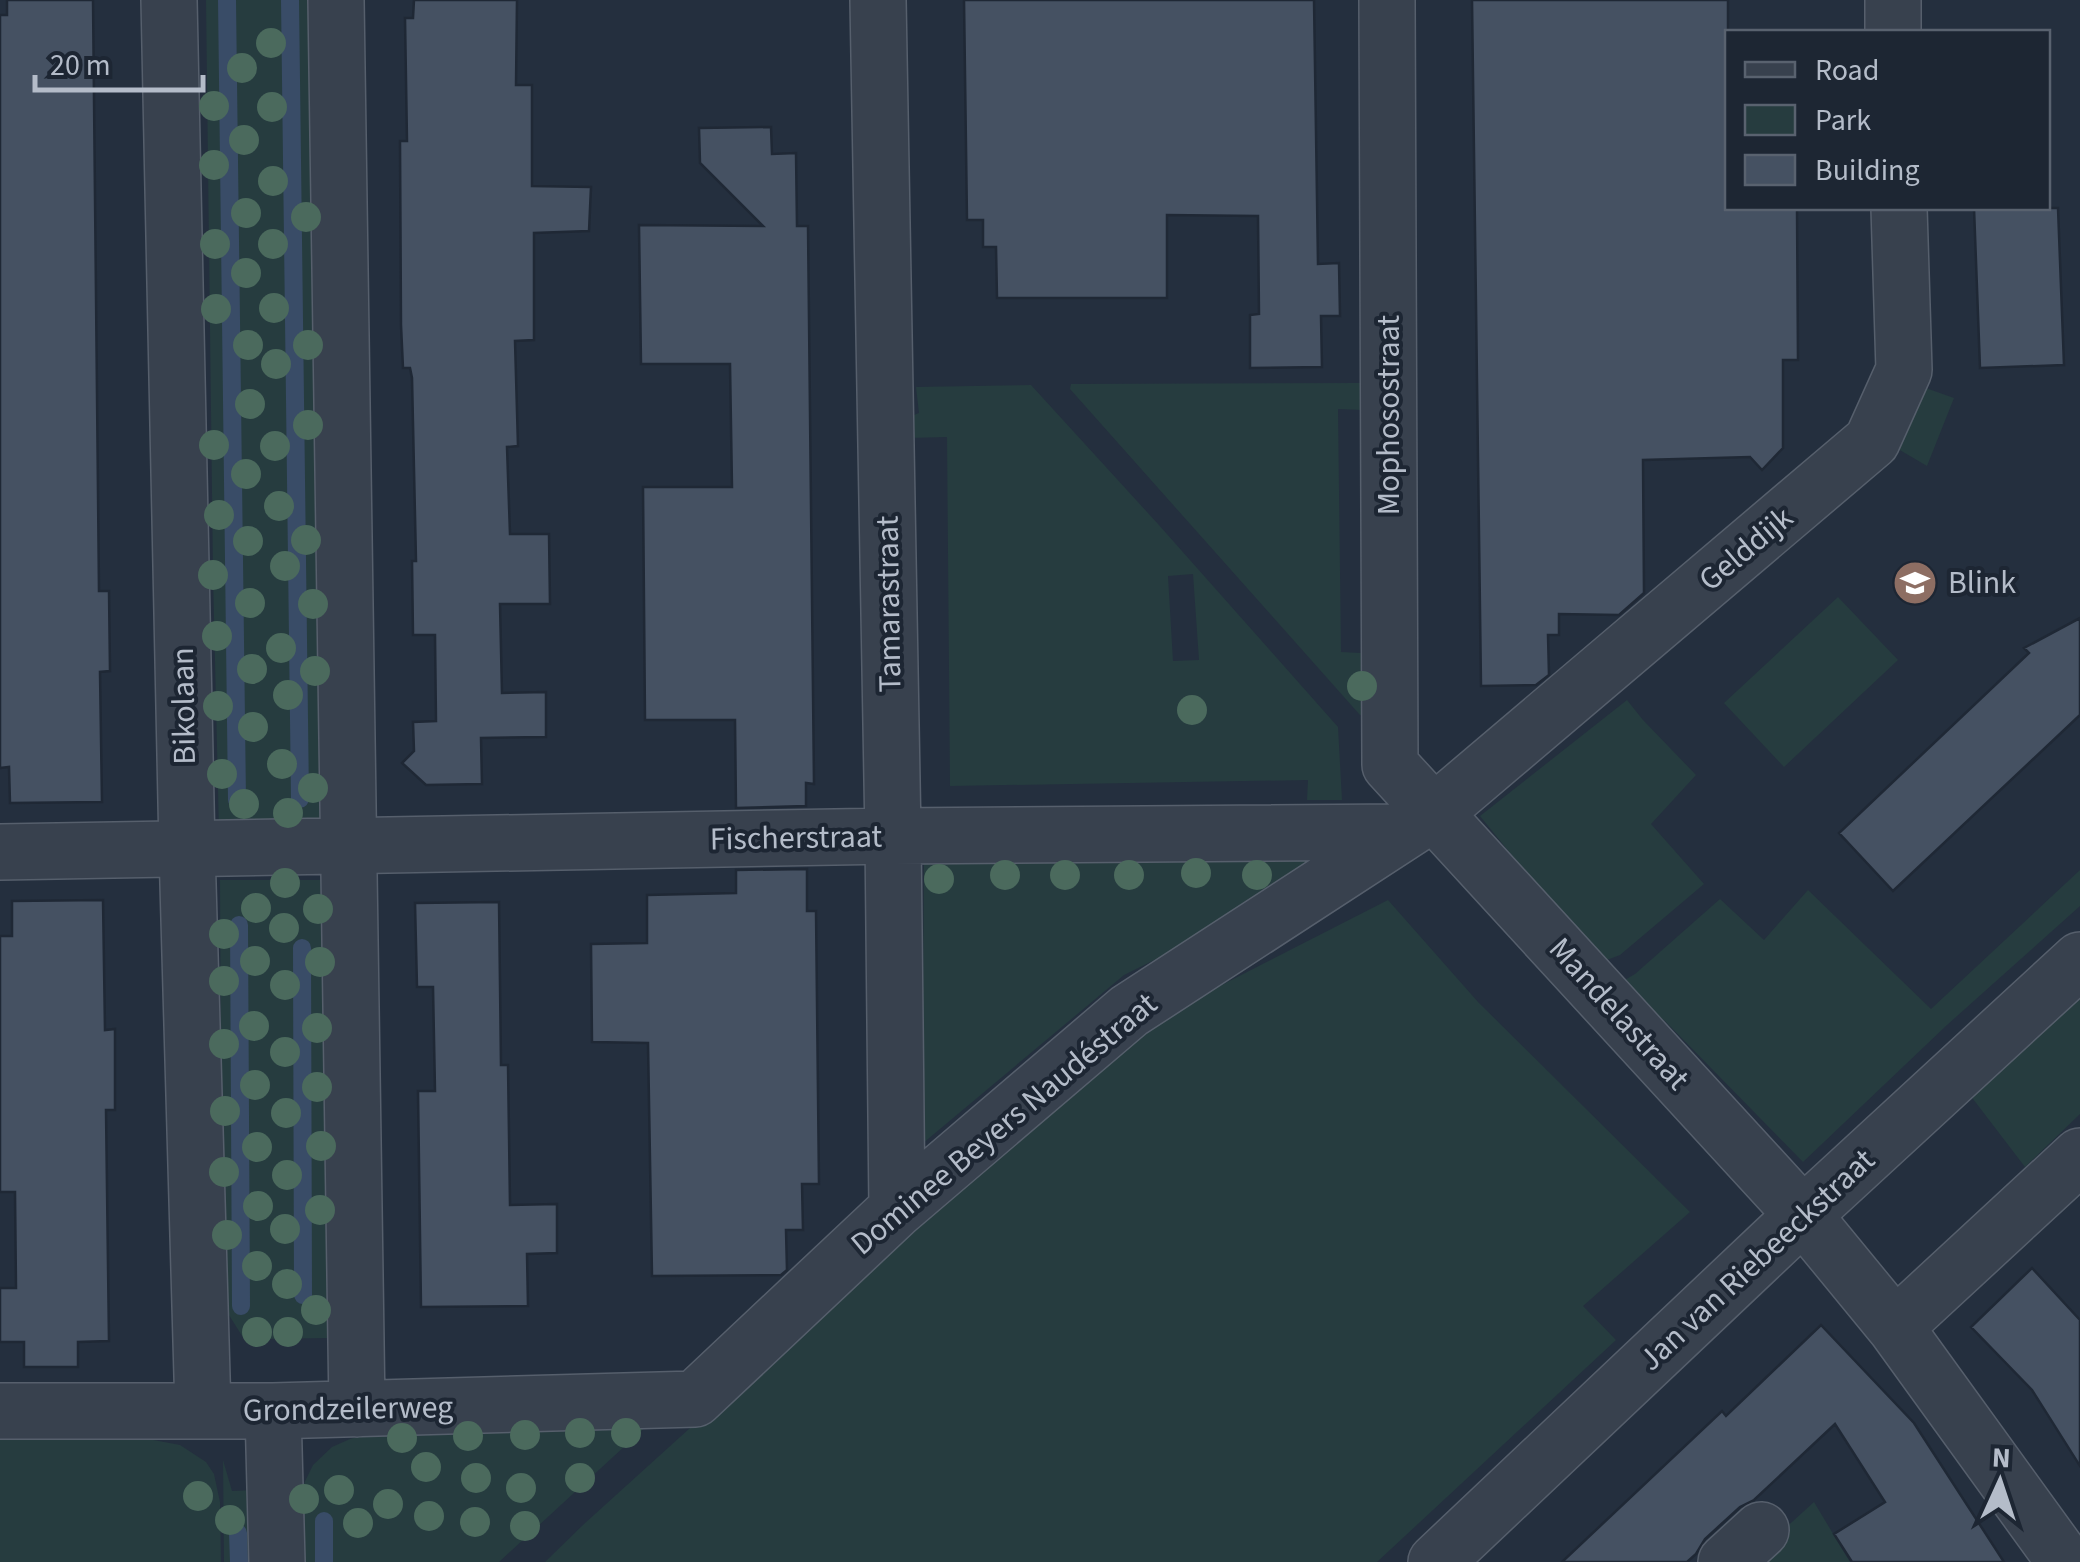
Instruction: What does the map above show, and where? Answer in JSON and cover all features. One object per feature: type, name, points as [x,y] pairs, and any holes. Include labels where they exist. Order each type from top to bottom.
[{"type":"street","name":"Bikolaan","points":[[169,0],[203,1412]]},
{"type":"street","points":[[336,0],[357,1409]]},
{"type":"street","name":"Tamarastraat","points":[[878,0],[896,1209]]},
{"type":"street","name":"Mophosostraat","points":[[1387,0],[1390,764],[1420,822]]},
{"type":"street","points":[[1892,0],[1894,30]]},
{"type":"street","name":"Gelddijk","points":[[1420,822],[1872,441],[1904,370],[1899,210]]},
{"type":"street","name":"Fischerstraat","points":[[0,852],[1420,822]]},
{"type":"street","name":"Dominee Beyers Naudéstraat","points":[[695,1399],[896,1209],[1129,1011],[1420,822]]},
{"type":"street","name":"Mandelastraat","points":[[1420,822],[1803,1214],[1895,1327],[2064,1562]]},
{"type":"street","name":"Jan van Riebeeckstraat","points":[[1436,1562],[1803,1214],[2080,960]]},
{"type":"street","points":[[1895,1327],[2080,1156]]},
{"type":"street","name":"Grondzeilerweg","points":[[0,1412],[273,1412],[695,1399]]},
{"type":"street","points":[[273,1412],[277,1562]]},
{"type":"green space","points":[[206,0],[310,0],[323,831],[219,832]]},
{"type":"green space","points":[[1361,383],[1363,410],[1338,409],[1341,652],[1380,654],[1383,712],[1360,715],[1070,389],[1071,384]]},
{"type":"green space","points":[[1031,385],[1338,727],[1342,800],[1307,800],[1308,780],[950,786],[947,437],[908,438],[909,417],[919,413],[916,387]],"holes":[[[1193,574],[1199,660],[1173,661],[1168,576]]]},
{"type":"green space","points":[[1923,387],[1954,398],[1927,466],[1893,446]]},
{"type":"green space","points":[[1838,597],[1898,660],[1784,767],[1724,703]]},
{"type":"green space","points":[[1627,700],[1696,775],[1651,824],[1704,884],[1620,955],[1599,963],[1480,816]]},
{"type":"green space","points":[[1327,858],[1326,875],[1124,975],[922,1144],[924,859]]},
{"type":"green space","points":[[2080,870],[2080,906],[1803,1162],[1665,1021],[1618,984],[1635,974],[1720,899],[1764,940],[1808,890],[1931,1009]]},
{"type":"green space","points":[[220,880],[326,880],[329,1338],[244,1339],[222,1304]]},
{"type":"green space","points":[[1388,900],[1478,1002],[1690,1212],[1583,1306],[1616,1340],[1377,1562],[545,1562],[1124,1035]]},
{"type":"green space","points":[[2080,999],[2080,1114],[2025,1167],[1970,1095]]},
{"type":"green space","points":[[651,1422],[499,1562],[292,1562],[290,1512],[313,1465],[332,1447],[350,1439],[391,1427]]},
{"type":"green space","points":[[0,1439],[148,1439],[180,1445],[206,1462],[214,1474],[220,1502],[221,1562],[0,1562]]},
{"type":"green space","points":[[223,1460],[232,1491],[255,1490],[256,1562],[224,1562]]},
{"type":"green space","points":[[1814,1502],[1850,1562],[1748,1562]]},
{"type":"building","points":[[7,0],[93,0],[99,591],[109,591],[110,671],[100,672],[102,802],[10,803],[9,767],[0,768],[0,15],[7,15]]},
{"type":"building","points":[[414,0],[517,0],[516,85],[532,85],[532,186],[591,187],[589,231],[534,233],[534,340],[515,341],[518,446],[507,447],[510,534],[549,534],[550,604],[500,604],[502,693],[546,692],[546,737],[481,738],[482,784],[426,785],[402,763],[414,751],[413,722],[436,721],[435,635],[413,635],[412,561],[416,561],[412,378],[410,368],[403,368],[401,325],[400,141],[407,141],[405,18],[413,18]]},
{"type":"building","points":[[964,0],[1314,0],[1318,264],[1339,263],[1340,316],[1321,316],[1322,367],[1250,368],[1250,315],[1259,314],[1258,216],[1167,215],[1167,298],[997,298],[996,247],[983,247],[983,220],[967,220]]},
{"type":"building","points":[[1472,0],[1728,0],[1725,210],[1797,210],[1798,360],[1783,360],[1783,448],[1762,470],[1750,457],[1643,460],[1644,593],[1619,615],[1559,614],[1559,635],[1548,635],[1549,675],[1536,685],[1481,686]]},
{"type":"building","points":[[771,127],[772,154],[796,153],[797,226],[808,226],[814,784],[806,783],[806,806],[736,808],[735,720],[645,720],[643,487],[732,487],[730,364],[641,364],[639,225],[763,226],[700,163],[699,128]]},
{"type":"building","points":[[2058,208],[2064,365],[1980,368],[1974,210]]},
{"type":"building","points":[[2080,618],[2080,715],[1893,891],[1839,833],[2029,653],[2024,648]]},
{"type":"building","points":[[807,869],[807,911],[816,911],[819,1184],[802,1184],[803,1230],[786,1230],[787,1270],[781,1275],[652,1276],[648,1043],[592,1042],[591,944],[647,943],[647,895],[736,893],[736,870]]},
{"type":"building","points":[[103,900],[105,1030],[115,1029],[115,1110],[106,1110],[109,1341],[78,1342],[78,1367],[24,1367],[24,1342],[0,1342],[0,1288],[16,1288],[15,1192],[0,1192],[0,936],[12,936],[12,901]]},
{"type":"building","points":[[499,902],[501,1065],[508,1065],[510,1205],[557,1204],[557,1253],[527,1254],[528,1306],[421,1307],[418,1091],[435,1091],[433,987],[417,987],[415,903]]},
{"type":"building","points":[[2032,1268],[2080,1320],[2080,1466],[2032,1390],[1971,1327]]},
{"type":"building","points":[[1821,1325],[1914,1423],[2004,1562],[1852,1562],[1834,1534],[1885,1502],[1835,1424],[1754,1500],[1740,1507],[1705,1539],[1687,1562],[1562,1562],[1722,1411],[1726,1416]]},
{"type":"waterway","points":[[227,0],[237,800]]},
{"type":"waterway","points":[[290,0],[300,799]]},
{"type":"waterway","points":[[239,925],[241,1306]]},
{"type":"waterway","points":[[302,948],[303,1295]]},
{"type":"waterway","points":[[324,1521],[324,1562]]},
{"type":"waterway","points":[[238,1533],[239,1562]]},
{"type":"place","name":"Blink","points":[[1915,583]]}]
